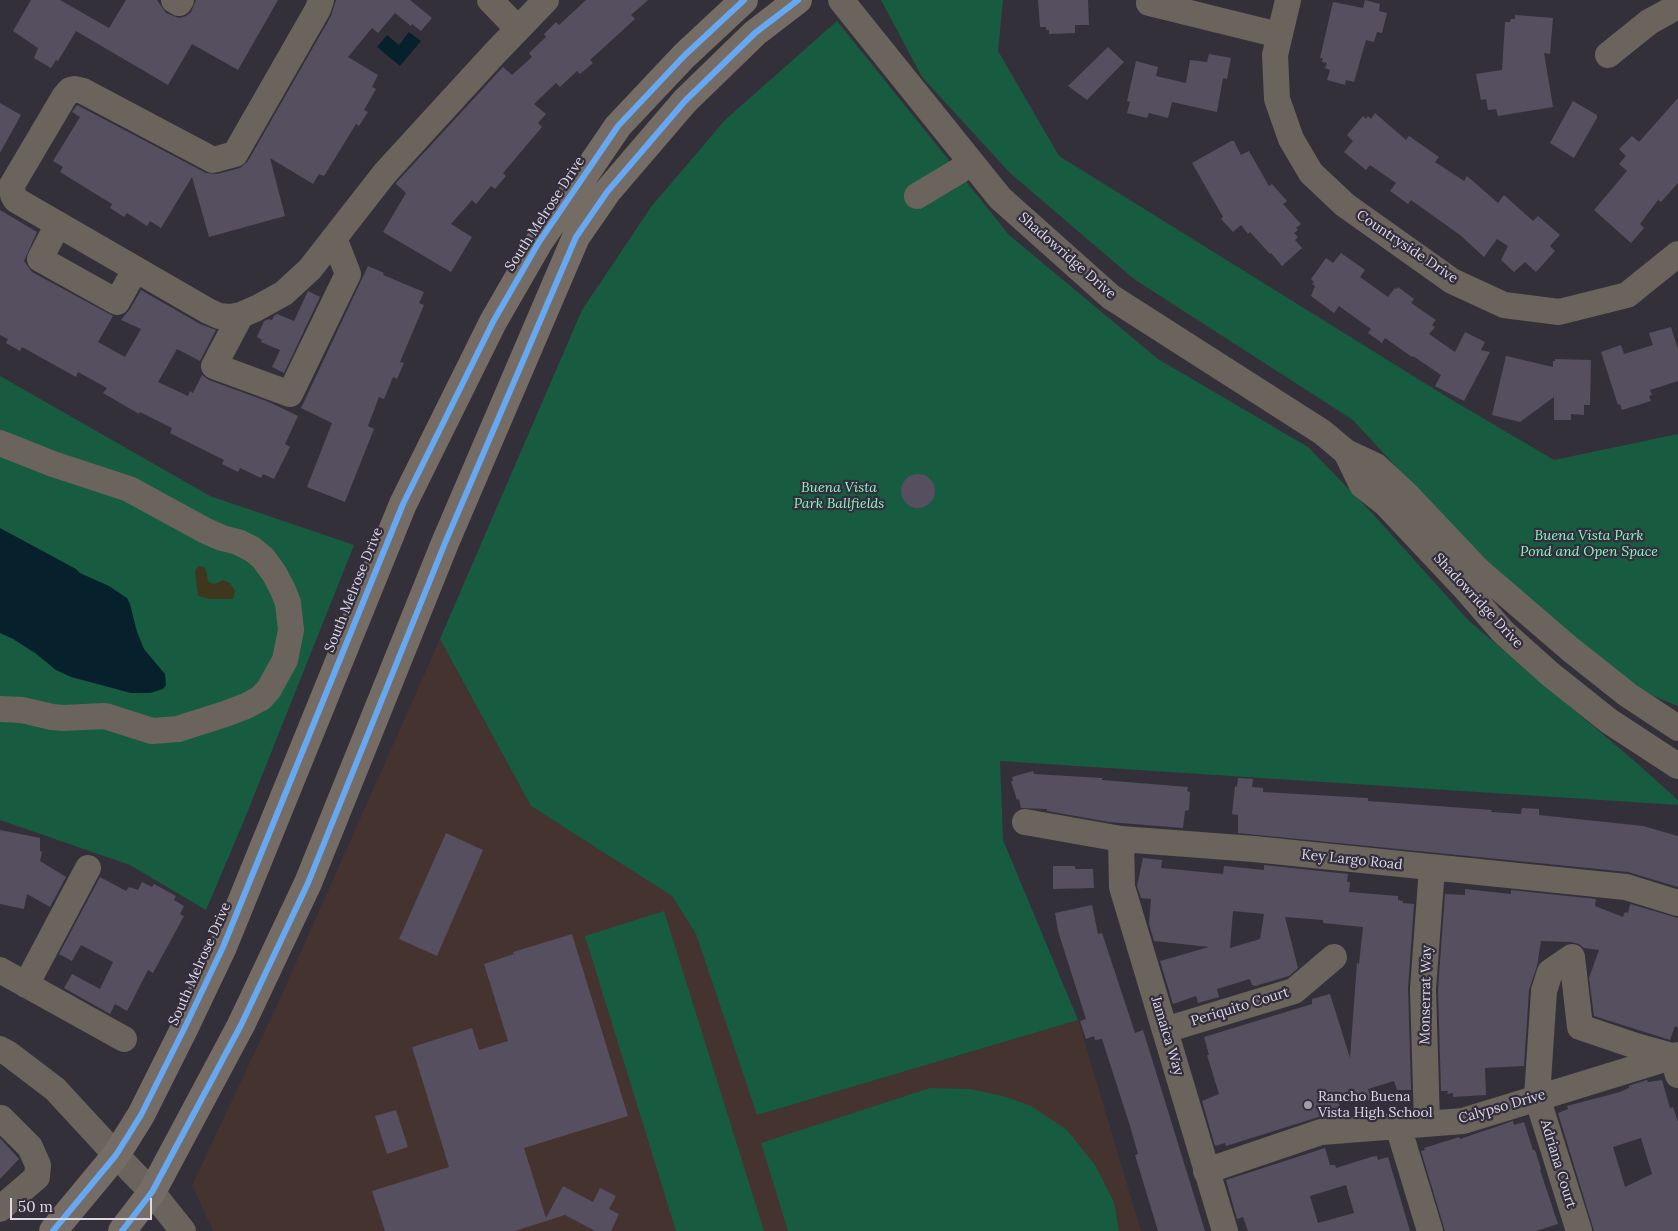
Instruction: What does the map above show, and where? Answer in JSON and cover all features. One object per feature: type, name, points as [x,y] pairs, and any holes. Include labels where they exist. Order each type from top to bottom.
[{"type":"main road","name":"South Melrose Drive","points":[[53,1231],[116,1155],[141,1115],[223,948],[403,504],[493,322],[539,242],[618,126],[684,56],[744,0]]},
{"type":"main road","points":[[122,1231],[152,1192],[241,1025],[308,883],[445,544],[576,237],[607,192],[685,101],[755,33],[798,0]]},
{"type":"street","points":[[174,0],[179,3],[181,0]]},
{"type":"street","points":[[321,0],[318,9],[235,154],[213,160],[83,91],[78,89],[70,90],[12,185],[13,195],[16,200],[208,311],[219,316],[230,317],[240,315],[270,301],[298,282],[385,173],[546,0]]},
{"type":"street","points":[[490,0],[518,29]]},
{"type":"street","name":"Shadowridge Drive","points":[[841,0],[1000,198],[1111,297],[1314,427],[1346,452],[1376,466],[1406,494],[1478,570],[1570,649],[1628,695],[1678,728]]},
{"type":"street","name":"Countryside Drive","points":[[1288,0],[1275,55],[1277,99],[1291,139],[1311,173],[1345,206],[1452,281],[1504,305],[1559,312],[1627,295],[1678,254]]},
{"type":"street","points":[[1149,3],[1279,35]]},
{"type":"street","points":[[1608,55],[1649,22],[1678,6]]},
{"type":"street","points":[[917,196],[972,163]]},
{"type":"street","points":[[58,224],[40,259],[117,302],[135,270]]},
{"type":"street","points":[[240,315],[214,366],[290,394],[348,274],[334,238]]},
{"type":"street","points":[[0,443],[53,464],[129,489],[206,532],[238,542],[252,549],[263,558],[283,590],[288,603],[291,630],[285,660],[270,689],[261,698],[225,714],[178,729],[152,731],[105,716],[52,717],[22,710],[0,709]]},
{"type":"street","name":"Shadowridge Drive","points":[[1346,452],[1362,485],[1392,511],[1464,587],[1503,632],[1550,674],[1609,721],[1678,766]]},
{"type":"street","name":"Key Largo Road","points":[[1025,822],[1121,839],[1254,850],[1626,887],[1678,903]]},
{"type":"street","name":"Jamaica Way","points":[[1121,839],[1122,887],[1225,1231]]},
{"type":"street","points":[[26,985],[88,868]]},
{"type":"street","name":"Monserrat Way","points":[[1427,1123],[1423,989],[1432,868]]},
{"type":"street","points":[[1537,1097],[1544,991],[1550,972],[1572,957],[1580,1027],[1676,1062]]},
{"type":"street","name":"Periquito Court","points":[[1165,1030],[1294,991],[1334,958]]},
{"type":"street","points":[[0,970],[124,1040]]},
{"type":"street","points":[[0,1049],[55,1089],[152,1192],[183,1231]]},
{"type":"street","name":"Calypso Drive","points":[[1206,1170],[1321,1132],[1463,1121],[1537,1097],[1676,1062]]},
{"type":"street","name":"Adriana Court","points":[[1537,1097],[1579,1231]]},
{"type":"street","points":[[0,1209],[38,1177],[38,1165],[30,1147],[1,1118]]},
{"type":"street","points":[[1398,1126],[1430,1231]]},
{"type":"shaded area","points":[[440,639],[531,806],[672,896],[696,934],[757,1115],[1078,1020],[1141,1231],[213,1231],[192,1185],[279,1001]]},
{"type":"green space","name":"Buena Vista Park Pond and Open Space","points":[[881,0],[1003,0],[998,51],[1059,156],[1447,397],[1554,460],[1678,434],[1678,706],[1580,666],[1353,420],[1134,279],[1010,173],[922,77]]},
{"type":"green space","name":"Buena Vista Park Ballfields","points":[[837,21],[1009,235],[1158,359],[1308,447],[1371,512],[1470,622],[1632,759],[1678,800],[1678,805],[1000,761],[1003,840],[1078,1020],[757,1115],[696,934],[672,896],[531,806],[440,639],[582,310],[651,207],[725,120]]},
{"type":"green space","points":[[0,376],[210,496],[354,545],[243,823],[206,910],[130,865],[0,820]]},
{"type":"green space","points":[[664,911],[764,1231],[676,1231],[585,936]]},
{"type":"green space","points":[[930,1088],[969,1089],[1003,1096],[1031,1106],[1067,1130],[1095,1165],[1114,1202],[1119,1231],[788,1231],[761,1143]]},
{"type":"sand","points":[[198,566],[204,567],[208,581],[211,583],[215,584],[223,580],[230,583],[235,591],[233,599],[210,599],[198,596],[195,571]]},
{"type":"water","points":[[409,32],[421,41],[400,66],[377,47],[387,35],[399,45]]},
{"type":"water","points":[[0,528],[76,569],[80,573],[109,586],[127,598],[144,649],[165,674],[166,685],[163,689],[150,693],[131,693],[71,677],[56,670],[35,653],[0,633]]},
{"type":"building","points":[[31,0],[60,0],[109,28],[126,0],[157,0],[166,13],[179,18],[191,12],[196,0],[278,0],[238,70],[192,44],[168,85],[76,31],[58,61],[56,60],[51,68],[34,58],[38,48],[13,31]]},
{"type":"building","points":[[336,0],[410,0],[432,18],[421,31],[412,24],[411,26],[395,13],[378,33],[372,28],[348,57],[378,75],[372,87],[376,89],[364,110],[368,112],[359,126],[356,124],[324,176],[319,174],[313,184],[270,158],[285,216],[209,237],[192,177],[161,228],[150,221],[147,226],[127,213],[124,217],[110,208],[112,204],[60,172],[63,167],[53,161],[80,117],[72,112],[77,105],[206,173],[217,174],[240,168],[248,161],[331,16]]},
{"type":"building","points":[[586,0],[648,0],[631,15],[635,19],[590,60],[593,63],[580,74],[577,71],[560,87],[556,83],[534,104],[546,114],[538,123],[542,127],[503,173],[506,176],[495,189],[491,186],[476,204],[472,200],[451,224],[472,237],[451,272],[383,232],[406,193],[396,183],[503,67],[512,75],[532,57],[529,53],[546,37],[544,34],[556,22],[559,25]]},
{"type":"building","points":[[1038,0],[1088,0],[1089,25],[1075,25],[1075,33],[1049,34],[1049,30],[1046,30],[1046,27],[1040,27]]},
{"type":"building","points":[[1365,0],[1380,4],[1379,11],[1387,13],[1382,33],[1377,32],[1374,42],[1366,40],[1354,82],[1346,80],[1345,85],[1327,80],[1330,70],[1325,68],[1327,63],[1322,62],[1323,58],[1320,58],[1333,2],[1363,8]]},
{"type":"building","points":[[1515,15],[1553,18],[1550,54],[1544,53],[1553,107],[1498,116],[1496,109],[1488,110],[1486,99],[1481,100],[1476,74],[1502,70],[1505,22],[1515,19]]},
{"type":"building","points":[[1108,47],[1124,62],[1087,100],[1068,86]]},
{"type":"building","points":[[1209,54],[1231,58],[1227,79],[1223,78],[1217,112],[1172,102],[1168,118],[1149,113],[1147,118],[1127,113],[1130,102],[1127,101],[1136,61],[1158,67],[1156,76],[1186,83],[1190,60],[1207,62]]},
{"type":"building","points":[[1678,98],[1678,183],[1661,202],[1658,200],[1640,224],[1644,228],[1631,243],[1594,210],[1627,171],[1619,164],[1626,156],[1619,149],[1632,136],[1639,142]]},
{"type":"building","points":[[1573,101],[1597,115],[1574,158],[1550,143]]},
{"type":"building","points":[[0,103],[21,115],[0,153]]},
{"type":"building","points":[[1375,113],[1406,140],[1409,136],[1439,157],[1435,162],[1464,181],[1467,176],[1498,203],[1504,195],[1533,221],[1538,216],[1560,235],[1550,246],[1555,251],[1536,272],[1525,262],[1514,272],[1501,260],[1508,246],[1497,239],[1484,257],[1460,235],[1411,200],[1408,204],[1390,191],[1396,183],[1370,165],[1366,170],[1344,152],[1353,141],[1347,135],[1363,116],[1366,119],[1368,116],[1371,119]]},
{"type":"building","points":[[1234,141],[1241,155],[1249,151],[1269,186],[1272,184],[1287,201],[1283,204],[1301,224],[1294,233],[1298,237],[1295,240],[1302,248],[1282,266],[1241,225],[1233,232],[1221,219],[1223,217],[1192,163]]},
{"type":"building","points":[[0,210],[37,232],[24,261],[32,272],[113,316],[98,342],[125,357],[141,329],[121,320],[141,290],[200,324],[216,330],[200,361],[177,349],[158,382],[188,396],[190,391],[193,393],[202,375],[209,380],[269,402],[298,416],[285,444],[290,447],[274,479],[263,474],[261,478],[240,468],[238,472],[222,464],[224,460],[170,433],[172,428],[140,412],[139,414],[103,393],[107,388],[78,372],[76,377],[22,347],[20,351],[6,343],[8,339],[0,335]]},
{"type":"building","points":[[1341,253],[1365,270],[1360,277],[1388,297],[1398,287],[1414,299],[1411,303],[1436,320],[1432,325],[1435,327],[1429,334],[1455,352],[1465,332],[1485,342],[1481,350],[1490,352],[1464,401],[1435,386],[1441,375],[1385,338],[1382,343],[1368,333],[1371,329],[1339,306],[1334,313],[1311,296],[1315,286],[1312,284],[1314,282],[1311,279],[1326,258],[1333,263]]},
{"type":"building","points":[[368,266],[384,273],[383,275],[424,292],[419,303],[424,305],[400,362],[404,363],[397,379],[393,377],[384,399],[379,397],[368,426],[374,429],[345,502],[307,487],[332,423],[301,408]]},
{"type":"building","points":[[308,291],[320,297],[284,373],[272,367],[280,350],[261,342],[262,340],[257,337],[264,321],[272,320],[277,314],[294,321]]},
{"type":"building","points":[[1671,327],[1678,349],[1678,381],[1650,390],[1652,395],[1649,396],[1651,401],[1622,410],[1620,404],[1618,405],[1601,352],[1621,345],[1624,354],[1653,345],[1649,333]]},
{"type":"building","points":[[1506,356],[1553,367],[1555,359],[1591,360],[1590,405],[1584,405],[1584,415],[1571,414],[1571,420],[1554,420],[1554,397],[1520,422],[1492,415]]},
{"type":"building","points":[[918,474],[930,479],[935,491],[930,503],[918,508],[906,503],[901,491],[906,479]]},
{"type":"building","points":[[1033,771],[1034,774],[1102,778],[1102,780],[1188,787],[1187,791],[1190,792],[1189,810],[1185,811],[1183,828],[1109,822],[1047,811],[1047,809],[1021,808],[1011,781],[1013,781],[1012,777]]},
{"type":"building","points":[[1238,778],[1253,779],[1252,787],[1263,788],[1263,792],[1368,798],[1368,801],[1492,810],[1491,812],[1521,814],[1522,808],[1539,809],[1539,815],[1643,826],[1678,836],[1678,887],[1628,872],[1238,833],[1238,815],[1232,814],[1235,786],[1237,787]]},
{"type":"building","points":[[0,830],[40,838],[40,851],[42,852],[40,861],[66,877],[50,907],[27,894],[24,909],[0,904]]},
{"type":"building","points":[[446,833],[483,850],[437,956],[399,939]]},
{"type":"building","points":[[1143,858],[1162,860],[1161,868],[1223,874],[1224,866],[1264,870],[1264,865],[1348,874],[1347,882],[1350,882],[1349,892],[1398,896],[1398,900],[1403,901],[1403,903],[1414,904],[1408,988],[1411,1090],[1397,1090],[1394,1081],[1368,1089],[1372,1100],[1338,1102],[1341,1110],[1226,1146],[1225,1143],[1215,1146],[1202,1101],[1219,1094],[1207,1055],[1209,1055],[1204,1037],[1312,1004],[1312,999],[1330,994],[1350,1058],[1357,963],[1359,964],[1363,927],[1323,923],[1323,920],[1285,917],[1298,968],[1289,976],[1255,986],[1252,985],[1250,979],[1217,989],[1219,997],[1198,1003],[1196,996],[1173,1004],[1160,961],[1209,947],[1154,941],[1149,924],[1151,899],[1141,898],[1137,886]],"holes":[[[1233,911],[1264,914],[1260,939],[1230,948]]]},
{"type":"building","points":[[1053,866],[1075,866],[1075,869],[1093,869],[1094,888],[1053,889]]},
{"type":"building","points":[[100,877],[126,891],[129,887],[138,890],[142,882],[152,887],[154,884],[176,896],[174,900],[184,906],[180,914],[184,916],[153,973],[148,970],[127,1011],[115,1004],[110,1014],[64,988],[72,974],[100,989],[113,962],[81,945],[72,961],[59,954]]},
{"type":"building","points":[[1465,889],[1511,894],[1511,890],[1596,899],[1595,906],[1623,917],[1625,912],[1628,913],[1630,904],[1678,918],[1678,1028],[1675,1026],[1670,1040],[1594,1016],[1589,978],[1599,950],[1584,948],[1579,944],[1571,942],[1541,941],[1537,966],[1529,990],[1524,1066],[1485,1068],[1486,1095],[1453,1097],[1453,1093],[1447,1094],[1448,1091],[1441,1091],[1438,989],[1445,894],[1465,895]]},
{"type":"building","points":[[1092,905],[1098,934],[1102,933],[1135,1033],[1143,1030],[1205,1231],[1158,1231],[1135,1155],[1138,1154],[1130,1126],[1102,1039],[1095,1040],[1094,1036],[1086,1039],[1080,1021],[1086,1019],[1058,931],[1055,913]]},
{"type":"building","points":[[572,934],[628,1116],[524,1148],[546,1218],[563,1186],[593,1202],[600,1188],[616,1196],[609,1209],[619,1214],[611,1231],[595,1231],[565,1215],[515,1231],[385,1231],[372,1191],[449,1167],[412,1047],[472,1028],[479,1050],[508,1041],[484,964],[514,954],[513,952]]},
{"type":"building","points":[[1647,1080],[1648,1082],[1662,1080],[1670,1108],[1673,1107],[1678,1122],[1678,1231],[1594,1231],[1558,1113],[1568,1109],[1567,1106],[1620,1092],[1629,1088],[1629,1086]],"holes":[[[1641,1138],[1652,1174],[1625,1187],[1613,1147]]]},
{"type":"building","points":[[396,1110],[408,1147],[387,1154],[375,1116]]},
{"type":"building","points":[[1513,1121],[1514,1125],[1524,1122],[1533,1150],[1535,1150],[1558,1224],[1536,1231],[1445,1231],[1421,1151],[1425,1150],[1424,1148],[1459,1137],[1460,1139]]},
{"type":"building","points":[[0,1138],[19,1159],[0,1179]]},
{"type":"building","points":[[1325,1148],[1330,1165],[1335,1165],[1336,1168],[1371,1157],[1377,1156],[1378,1160],[1388,1157],[1410,1231],[1248,1231],[1243,1217],[1237,1219],[1226,1180]],"holes":[[[1346,1185],[1354,1213],[1318,1223],[1310,1196]]]},
{"type":"cycle path","points":[[53,1231],[116,1155],[141,1115],[185,1027],[223,947],[403,504],[493,322],[539,242],[618,126],[684,56],[744,0]]},
{"type":"cycle path","points":[[122,1231],[152,1192],[241,1025],[308,883],[445,543],[576,237],[607,192],[685,101],[755,33],[798,0]]},
{"type":"place","name":"Rancho Buena Vista High School","points":[[1308,1105]]}]
